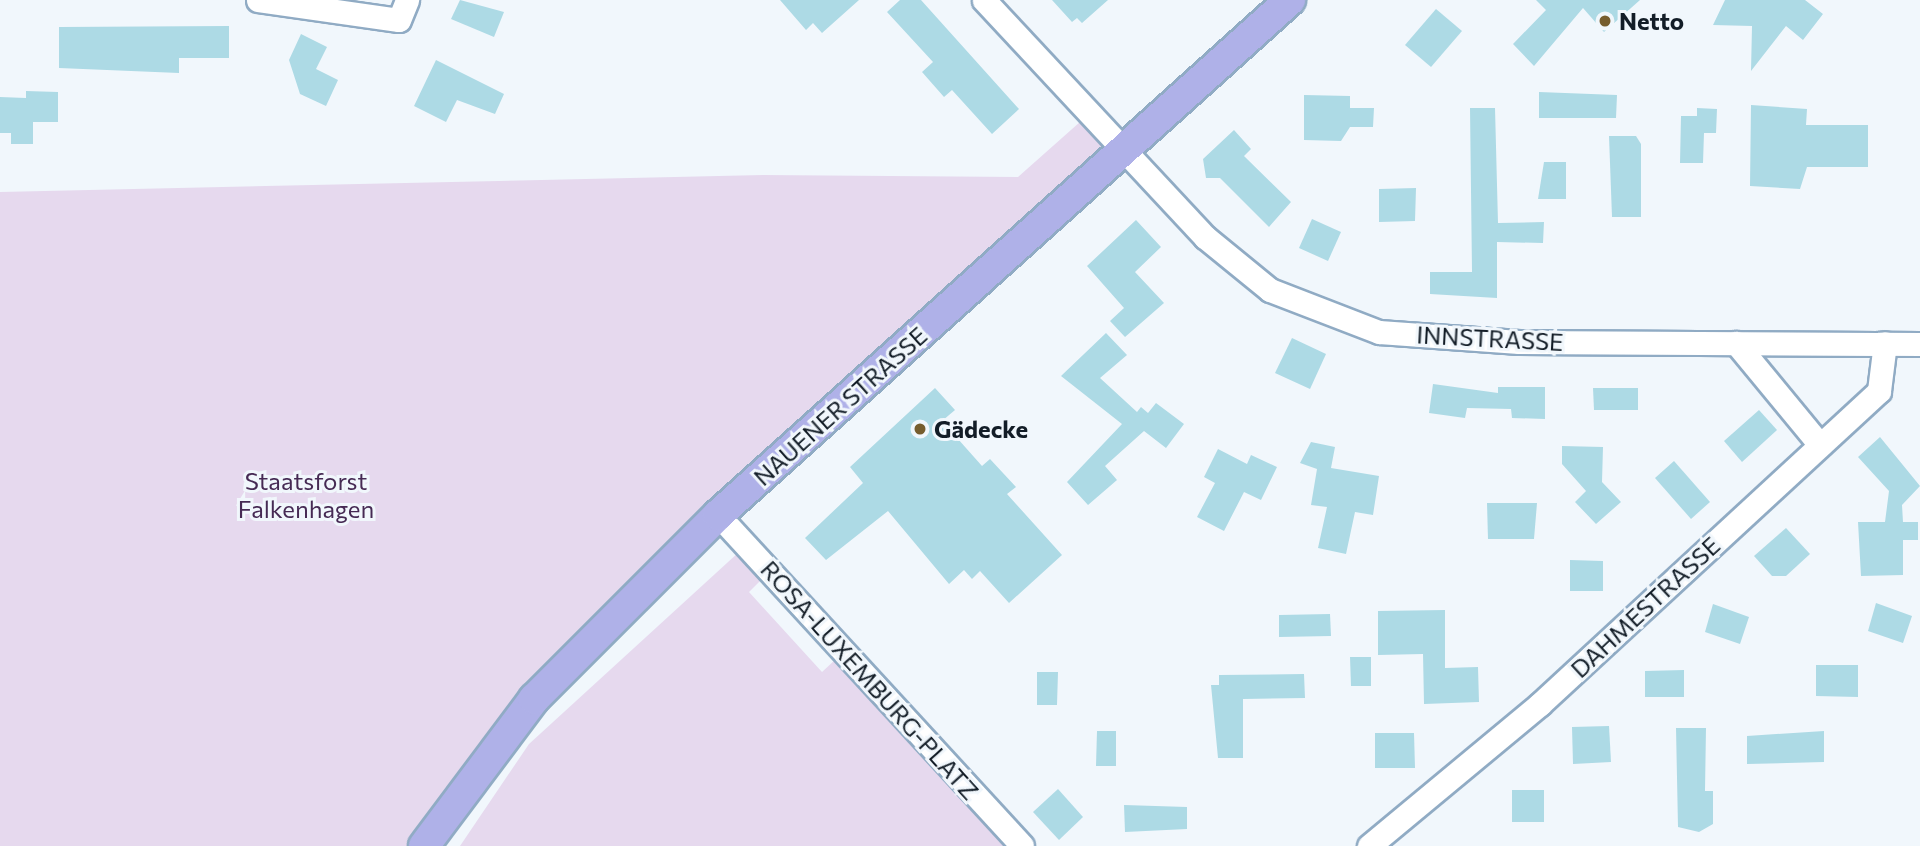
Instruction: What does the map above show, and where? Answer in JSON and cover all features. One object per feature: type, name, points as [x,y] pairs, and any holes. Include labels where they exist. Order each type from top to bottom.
[{"type":"main road","name":"NAUENER STRASSE","points":[[424,846],[534,699],[718,515],[1290,0]]},
{"type":"street","points":[[258,0],[403,10]]},
{"type":"street","name":"INNSTRASSE","points":[[984,0],[1205,237],[1270,290],[1379,332],[1520,342],[1920,344]]},
{"type":"street","name":"DAHMESTRASSE","points":[[1369,846],[1540,704],[1879,391],[1885,343]]},
{"type":"street","points":[[1736,344],[1820,445]]},
{"type":"street","name":"ROSA-LUXEMBURG-PLATZ","points":[[718,515],[1022,846]]},
{"type":"green space","name":"Staatsforst Falkenhagen","points":[[1089,114],[1123,152],[534,699],[424,846],[0,846],[0,192],[763,175],[1018,177]]},
{"type":"green space","points":[[739,552],[763,578],[749,592],[822,672],[836,659],[1006,846],[460,846],[529,744]]},
{"type":"building","points":[[460,0],[504,12],[494,37],[451,19]]},
{"type":"building","points":[[780,0],[859,0],[822,33],[813,23],[806,30]]},
{"type":"building","points":[[900,0],[921,0],[1019,109],[992,134],[952,90],[944,97],[922,72],[933,62],[887,12]]},
{"type":"building","points":[[1052,0],[1108,0],[1082,23],[1077,18],[1072,22]]},
{"type":"building","points":[[1536,0],[1640,0],[1604,32],[1583,8],[1534,66],[1513,44],[1546,10]]},
{"type":"building","points":[[1725,0],[1805,0],[1823,14],[1803,40],[1786,26],[1751,71],[1752,26],[1713,25]]},
{"type":"building","points":[[1436,9],[1462,31],[1431,67],[1405,45]]},
{"type":"building","points":[[229,26],[229,58],[179,58],[179,73],[59,68],[59,27]]},
{"type":"building","points":[[301,34],[327,47],[316,69],[338,80],[326,106],[300,94],[289,60]]},
{"type":"building","points":[[436,60],[504,94],[495,114],[457,100],[446,122],[414,106]]},
{"type":"building","points":[[26,91],[58,92],[58,122],[33,122],[33,144],[11,144],[11,133],[0,133],[0,97],[26,98]]},
{"type":"building","points":[[1539,92],[1617,95],[1616,118],[1539,118]]},
{"type":"building","points":[[1304,95],[1350,96],[1350,108],[1374,108],[1373,127],[1350,127],[1341,141],[1304,140]]},
{"type":"building","points":[[1751,105],[1807,109],[1806,125],[1868,125],[1868,167],[1807,167],[1800,189],[1750,186]]},
{"type":"building","points":[[1470,108],[1495,108],[1498,223],[1544,222],[1543,243],[1497,242],[1497,298],[1430,294],[1430,272],[1472,272]]},
{"type":"building","points":[[1697,108],[1717,109],[1716,133],[1704,133],[1703,163],[1680,163],[1681,116],[1697,116]]},
{"type":"building","points":[[1234,130],[1251,149],[1244,156],[1291,202],[1269,227],[1220,178],[1206,178],[1203,159]]},
{"type":"building","points":[[1609,136],[1636,136],[1641,144],[1641,217],[1612,217]]},
{"type":"building","points":[[1544,162],[1566,162],[1566,199],[1538,199]]},
{"type":"building","points":[[1416,188],[1415,221],[1379,222],[1379,189]]},
{"type":"building","points":[[1312,219],[1341,232],[1328,261],[1299,248]]},
{"type":"building","points":[[1136,220],[1161,247],[1135,272],[1164,303],[1125,337],[1110,321],[1124,308],[1087,266]]},
{"type":"building","points":[[1106,333],[1127,355],[1100,378],[1137,412],[1141,407],[1148,413],[1156,403],[1184,424],[1166,448],[1144,431],[1105,466],[1117,480],[1088,505],[1067,482],[1122,424],[1061,376]]},
{"type":"building","points":[[1292,338],[1326,354],[1310,389],[1275,373]]},
{"type":"building","points":[[1433,384],[1498,393],[1498,387],[1545,387],[1545,419],[1512,418],[1511,409],[1467,408],[1465,418],[1429,413]]},
{"type":"building","points":[[935,388],[955,410],[942,421],[982,466],[990,459],[1016,487],[1007,494],[1062,555],[1009,603],[980,571],[972,579],[964,570],[949,584],[888,511],[826,560],[805,538],[863,483],[850,467]]},
{"type":"building","points":[[1593,388],[1638,388],[1638,410],[1594,410]]},
{"type":"building","points":[[1759,410],[1777,430],[1742,462],[1724,441]]},
{"type":"building","points":[[1880,437],[1920,486],[1902,505],[1903,522],[1918,522],[1918,540],[1903,540],[1903,575],[1861,576],[1858,522],[1885,522],[1889,491],[1858,457]]},
{"type":"building","points":[[1311,442],[1335,447],[1331,468],[1379,476],[1373,515],[1355,512],[1346,554],[1318,548],[1327,507],[1311,505],[1317,469],[1300,463]]},
{"type":"building","points":[[1562,446],[1603,447],[1602,482],[1621,502],[1596,524],[1575,502],[1586,491],[1562,464]]},
{"type":"building","points":[[1218,449],[1247,464],[1251,455],[1277,467],[1261,500],[1244,492],[1224,531],[1197,517],[1215,483],[1204,477]]},
{"type":"building","points":[[1674,461],[1710,502],[1691,519],[1655,478]]},
{"type":"building","points":[[1487,503],[1537,503],[1534,539],[1488,539]]},
{"type":"building","points":[[1786,528],[1810,554],[1786,576],[1772,576],[1754,556]]},
{"type":"building","points":[[1570,560],[1603,561],[1603,591],[1570,591]]},
{"type":"building","points":[[1876,603],[1912,616],[1903,643],[1868,631]]},
{"type":"building","points":[[1713,604],[1749,617],[1740,644],[1705,632]]},
{"type":"building","points":[[1445,610],[1445,668],[1478,667],[1479,702],[1424,704],[1423,654],[1378,655],[1378,611]]},
{"type":"building","points":[[1330,614],[1331,636],[1279,637],[1279,615]]},
{"type":"building","points":[[1350,657],[1371,657],[1371,686],[1351,686]]},
{"type":"building","points":[[1816,665],[1858,665],[1858,697],[1816,696]]},
{"type":"building","points":[[1684,670],[1684,697],[1645,697],[1645,671]]},
{"type":"building","points":[[1037,672],[1058,672],[1057,705],[1037,705]]},
{"type":"building","points":[[1304,674],[1305,698],[1243,699],[1243,758],[1218,758],[1211,685],[1219,685],[1219,675]]},
{"type":"building","points":[[1609,726],[1611,762],[1573,764],[1572,727]]},
{"type":"building","points":[[1676,728],[1706,728],[1705,791],[1713,791],[1713,824],[1699,832],[1678,827]]},
{"type":"building","points":[[1097,731],[1116,731],[1116,766],[1096,766]]},
{"type":"building","points":[[1824,731],[1824,762],[1747,764],[1747,736]]},
{"type":"building","points":[[1375,733],[1414,733],[1415,768],[1375,768]]},
{"type":"building","points":[[1058,789],[1083,817],[1059,840],[1033,812]]},
{"type":"building","points":[[1512,790],[1544,790],[1544,822],[1512,822]]},
{"type":"building","points":[[1124,805],[1187,807],[1187,829],[1125,832]]},
{"type":"place","name":"Netto","points":[[1605,21]]},
{"type":"place","name":"Gädecke","points":[[920,429]]}]
